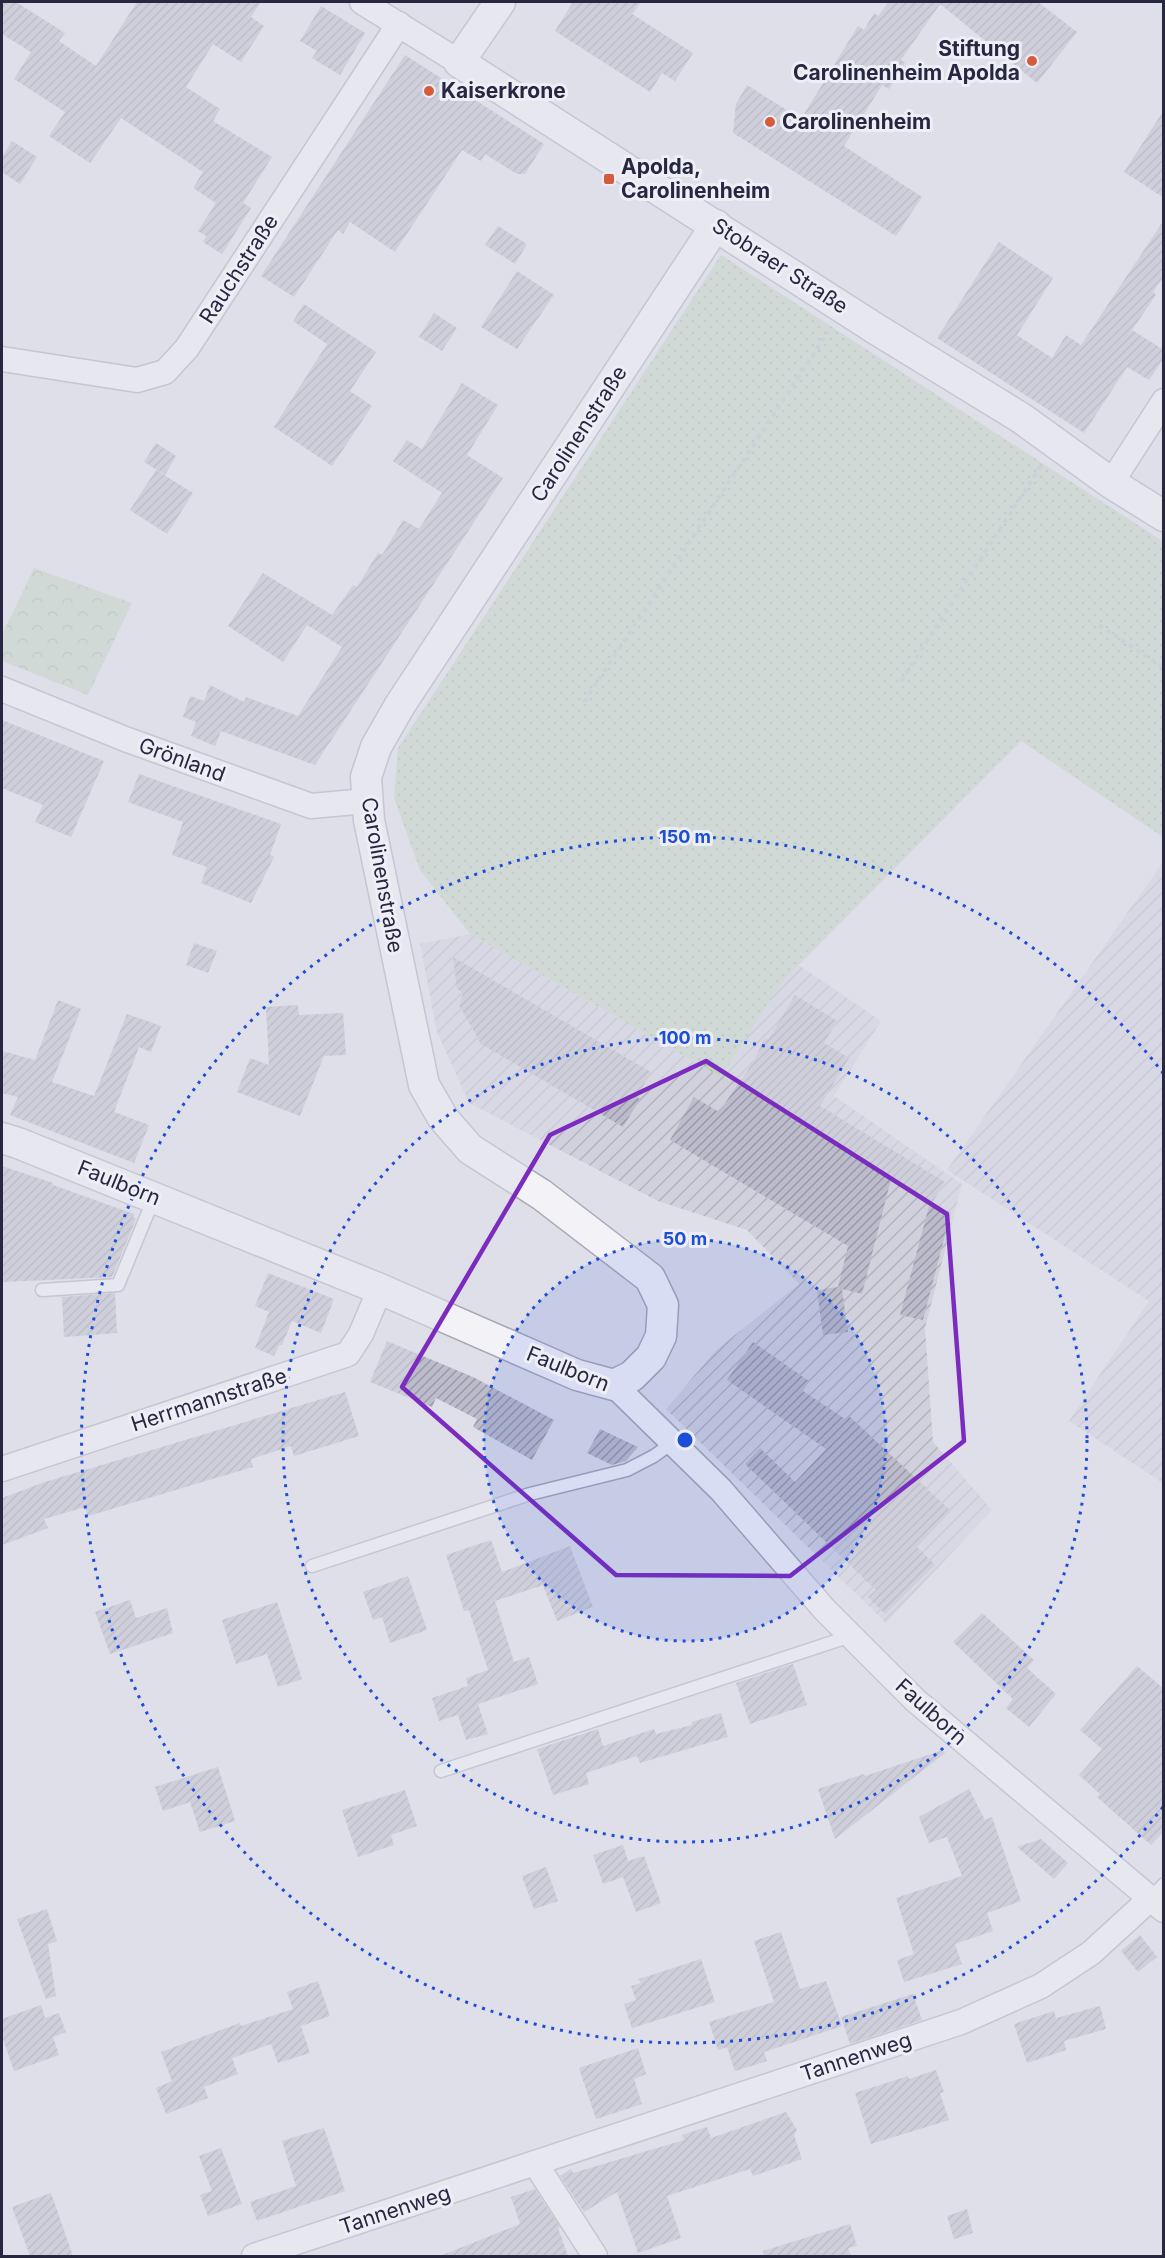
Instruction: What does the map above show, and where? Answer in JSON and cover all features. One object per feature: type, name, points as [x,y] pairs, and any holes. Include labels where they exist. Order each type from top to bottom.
[{"type":"street","name":"Stobraer Straße","points":[[362,2],[844,308],[1022,418],[1111,483],[1164,516]]},
{"type":"street","points":[[459,62],[500,2]]},
{"type":"street","name":"Rauchstraße","points":[[2,359],[137,380],[165,372],[188,348],[399,24]]},
{"type":"street","name":"Carolinenstraße","points":[[614,1385],[632,1376],[651,1357],[661,1336],[663,1305],[650,1278],[542,1195],[470,1149],[443,1118],[424,1084],[369,820],[366,777],[376,747],[400,705],[716,225]]},
{"type":"street","points":[[1111,483],[1164,401]]},
{"type":"street","name":"Grönland","points":[[2,689],[124,739],[311,806],[367,801]]},
{"type":"street","name":"Faulborn","points":[[2,1138],[380,1289],[577,1376],[614,1385],[721,1490],[824,1609],[915,1700],[1159,1898]]},
{"type":"street","name":"Herrmannstraße","points":[[2,1469],[348,1354],[361,1334],[380,1289]]},
{"type":"street","name":"Tannenweg","points":[[254,2256],[961,2022],[1041,1986],[1091,1953],[1159,1898]]},
{"type":"street","points":[[535,2163],[595,2256]]},
{"type":"lane","points":[[42,1290],[118,1285],[154,1197]]},
{"type":"lane","points":[[312,1566],[530,1494],[627,1470],[654,1456],[672,1443]]},
{"type":"lane","points":[[441,1771],[851,1635]]},
{"type":"path","points":[[584,702],[844,308]]},
{"type":"path","points":[[901,681],[1056,442]]},
{"type":"path","points":[[1098,625],[1164,668]]},
{"type":"highlighted area","points":[[706,1061],[947,1214],[964,1441],[790,1576],[616,1575],[402,1387],[550,1135]]},
{"type":"shaded area","points":[[1163,862],[1163,1483],[1069,1421],[1149,1301],[947,1170]]},
{"type":"shaded area","points":[[470,934],[721,1077],[782,982],[799,965],[881,1021],[834,1096],[962,1184],[925,1328],[933,1442],[992,1510],[886,1623],[666,1409],[716,1350],[799,1284],[747,1230],[658,1201],[469,1103],[437,1032],[420,944]]},
{"type":"green space","points":[[721,255],[1164,542],[1163,837],[1021,741],[782,982],[721,1077],[470,934],[420,870],[394,798],[398,748]]},
{"type":"green space","points":[[34,568],[132,603],[88,695],[2,661],[2,635]]},
{"type":"building","points":[[2,2],[16,2],[65,33],[59,41],[96,66],[137,2],[261,2],[251,17],[264,26],[241,62],[213,44],[186,87],[220,109],[213,121],[272,157],[243,203],[251,208],[222,254],[203,242],[206,236],[198,231],[216,203],[193,188],[203,172],[121,118],[90,163],[49,136],[65,112],[14,79],[31,52],[2,34]]},
{"type":"building","points":[[573,2],[641,2],[632,14],[693,53],[675,81],[662,73],[650,92],[555,31]]},
{"type":"building","name":"Carolinenheim","points":[[889,2],[1038,2],[1077,32],[1037,83],[940,4],[901,60],[905,63],[889,89],[882,85],[844,146],[922,197],[896,236],[733,133],[736,104],[747,85],[801,119],[858,26],[864,30],[874,13],[878,16]]},
{"type":"building","points":[[321,6],[365,33],[340,75],[312,58],[317,51],[300,41]]},
{"type":"building","points":[[405,55],[544,144],[525,174],[517,174],[485,154],[481,161],[462,150],[395,252],[350,222],[343,234],[338,230],[294,297],[261,276]]},
{"type":"building","points":[[1164,110],[1164,198],[1124,172]]},
{"type":"building","points":[[12,141],[37,157],[20,184],[2,172],[2,157]]},
{"type":"building","points":[[1164,220],[1164,276],[1153,292],[1156,295],[1132,330],[1164,350],[1164,358],[1149,380],[1127,367],[1084,433],[937,338],[999,242],[1053,278],[1017,335],[1052,358],[1066,335],[1081,345]]},
{"type":"building","points":[[498,226],[527,244],[515,264],[485,245]]},
{"type":"building","points":[[517,271],[554,295],[517,349],[481,327]]},
{"type":"building","points":[[304,304],[376,352],[350,391],[372,406],[332,466],[274,427],[327,344],[293,321]]},
{"type":"building","points":[[434,313],[457,328],[442,351],[419,337]]},
{"type":"building","points":[[462,383],[498,405],[467,455],[503,478],[315,765],[221,731],[215,746],[191,736],[196,722],[183,717],[190,696],[204,701],[210,685],[244,702],[246,697],[298,716],[342,647],[307,625],[283,662],[228,626],[263,573],[332,615],[353,585],[357,587],[378,553],[382,555],[403,520],[419,529],[442,493],[393,461],[407,440],[422,449]]},
{"type":"building","points":[[156,443],[176,456],[165,475],[144,462]]},
{"type":"building","points":[[156,470],[193,493],[167,534],[130,510]]},
{"type":"building","points":[[2,720],[104,761],[71,837],[35,822],[43,805],[2,788]]},
{"type":"building","points":[[139,774],[281,824],[270,855],[274,857],[251,903],[201,883],[207,867],[172,855],[183,822],[128,802]]},
{"type":"building","points":[[194,943],[217,951],[208,973],[186,965]]},
{"type":"building","points":[[453,957],[651,1072],[637,1097],[640,1099],[623,1127],[481,1044],[459,1005],[463,993],[457,989]]},
{"type":"building","points":[[795,995],[837,1021],[824,1043],[849,1058],[820,1106],[945,1182],[932,1203],[891,1179],[862,1294],[842,1289],[848,1332],[823,1335],[817,1290],[838,1287],[848,1246],[670,1140],[694,1097],[719,1112],[752,1064],[765,1038],[768,1040]]},
{"type":"building","points":[[58,1000],[81,1009],[52,1082],[94,1096],[127,1014],[161,1026],[151,1052],[139,1047],[114,1112],[149,1125],[134,1163],[10,1115],[18,1097],[2,1093],[2,1051],[35,1060]]},
{"type":"building","points":[[298,1005],[299,1015],[343,1013],[346,1055],[324,1056],[300,1116],[237,1092],[250,1058],[269,1065],[266,1007]]},
{"type":"building","points":[[2,1166],[134,1214],[133,1217],[136,1219],[112,1277],[2,1282]]},
{"type":"building","points":[[929,1206],[951,1212],[923,1320],[900,1315]]},
{"type":"building","points":[[268,1273],[334,1299],[321,1333],[292,1321],[282,1345],[279,1345],[274,1356],[255,1348],[269,1312],[255,1306]]},
{"type":"building","points":[[115,1293],[117,1333],[64,1337],[62,1297]]},
{"type":"building","points":[[387,1341],[473,1377],[554,1420],[532,1460],[473,1427],[477,1419],[436,1398],[432,1407],[370,1382]]},
{"type":"building","points":[[753,1342],[809,1381],[803,1391],[845,1419],[849,1416],[951,1511],[917,1547],[935,1565],[885,1614],[868,1597],[876,1590],[745,1464],[760,1448],[795,1482],[826,1449],[727,1380]]},
{"type":"building","points":[[345,1392],[359,1436],[294,1456],[291,1446],[251,1459],[253,1467],[88,1516],[85,1507],[44,1519],[48,1528],[2,1545],[2,1498],[45,1482]]},
{"type":"building","points":[[600,1429],[638,1447],[626,1461],[612,1465],[587,1453]]},
{"type":"building","points":[[491,1540],[502,1572],[570,1546],[593,1607],[557,1621],[543,1585],[495,1601],[514,1662],[529,1657],[538,1684],[478,1704],[488,1734],[466,1740],[458,1715],[439,1721],[432,1698],[468,1686],[466,1678],[488,1670],[469,1610],[464,1611],[446,1555]]},
{"type":"building","points":[[408,1576],[427,1630],[390,1643],[382,1617],[373,1620],[363,1592]]},
{"type":"building","points":[[130,1600],[136,1618],[167,1608],[173,1633],[110,1654],[95,1612]]},
{"type":"building","points":[[277,1602],[302,1679],[278,1687],[267,1654],[236,1664],[222,1620]]},
{"type":"building","points":[[982,1613],[1034,1660],[1027,1668],[1056,1694],[1029,1727],[1006,1708],[1013,1699],[953,1642]]},
{"type":"building","points":[[793,1664],[807,1705],[750,1724],[736,1683]]},
{"type":"building","points":[[1137,1666],[1164,1689],[1164,1831],[1151,1845],[1097,1797],[1100,1794],[1079,1775],[1102,1749],[1080,1730]]},
{"type":"building","points":[[721,1713],[728,1737],[640,1763],[637,1756],[586,1773],[589,1784],[553,1795],[537,1749],[598,1729],[603,1746],[654,1729],[656,1734],[692,1725],[692,1722]]},
{"type":"building","points":[[943,1750],[945,1753],[835,1839],[818,1789]]},
{"type":"building","points":[[218,1767],[235,1821],[200,1832],[190,1802],[163,1811],[155,1787]]},
{"type":"building","points":[[969,1789],[985,1820],[992,1817],[1021,1901],[987,1913],[993,1931],[955,1944],[962,1964],[904,1982],[897,1960],[914,1954],[896,1898],[962,1876],[947,1837],[929,1843],[919,1817]]},
{"type":"building","points":[[405,1790],[417,1826],[391,1835],[394,1845],[358,1857],[342,1810]]},
{"type":"building","points":[[1041,1839],[1068,1863],[1054,1879],[1017,1847]]},
{"type":"building","points":[[623,1845],[628,1861],[644,1856],[661,1903],[636,1912],[623,1877],[603,1884],[593,1855]]},
{"type":"building","points":[[546,1867],[558,1901],[534,1909],[522,1876]]},
{"type":"building","points":[[47,1909],[57,1941],[48,1944],[56,1996],[46,1999],[17,1919]]},
{"type":"building","points":[[781,1932],[800,1989],[826,1981],[842,2026],[764,2052],[767,2061],[735,2071],[727,2047],[718,2050],[709,2022],[774,2002],[754,1941]]},
{"type":"building","points":[[1140,1935],[1157,1957],[1138,1972],[1121,1951]]},
{"type":"building","points":[[701,1959],[715,2002],[632,2028],[624,2004],[636,2000],[631,1986],[641,1983],[639,1979]]},
{"type":"building","points":[[318,1981],[330,2016],[301,2026],[310,2053],[278,2063],[271,2044],[232,2058],[238,2074],[204,2087],[208,2098],[166,2114],[156,2088],[172,2081],[161,2052],[240,2023],[241,2026],[293,2009],[287,1992]]},
{"type":"building","points":[[913,1994],[922,2020],[850,2044],[841,2017]]},
{"type":"building","points":[[41,2005],[45,2018],[59,2013],[66,2032],[53,2037],[59,2055],[14,2071],[2,2036],[2,2019]]},
{"type":"building","points":[[1100,2006],[1106,2029],[1064,2041],[1066,2050],[1027,2063],[1014,2024],[1054,2011],[1056,2018]]},
{"type":"building","points":[[638,2048],[646,2074],[634,2079],[642,2104],[596,2119],[579,2068]]},
{"type":"building","points":[[936,2070],[944,2092],[940,2093],[949,2120],[871,2144],[855,2093],[908,2076],[909,2079]]},
{"type":"building","points":[[786,2112],[797,2130],[794,2135],[802,2159],[753,2176],[750,2169],[667,2196],[681,2238],[638,2253],[617,2192],[584,2212],[560,2176],[571,2169],[573,2173],[684,2140],[682,2135],[707,2127],[711,2138]]},
{"type":"building","points":[[324,2128],[345,2191],[257,2221],[250,2202],[296,2186],[282,2141]]},
{"type":"building","points":[[221,2148],[242,2204],[208,2216],[200,2195],[212,2191],[199,2156]]},
{"type":"building","points":[[535,2189],[560,2227],[558,2228],[568,2256],[440,2256],[520,2224],[511,2197]]},
{"type":"building","points":[[51,2193],[73,2256],[30,2256],[12,2207]]},
{"type":"building","points":[[967,2209],[973,2233],[954,2239],[947,2216]]},
{"type":"building","points":[[850,2224],[857,2246],[848,2248],[851,2256],[764,2256],[763,2251]]},
{"type":"place","name":"Stiftung Carolinenheim Apolda","points":[[1032,61]]},
{"type":"place","name":"Kaiserkrone","points":[[429,91]]},
{"type":"place","name":"Carolinenheim","points":[[770,122]]},
{"type":"place","name":"Apolda, Carolinenheim","points":[[609,179]]}]
